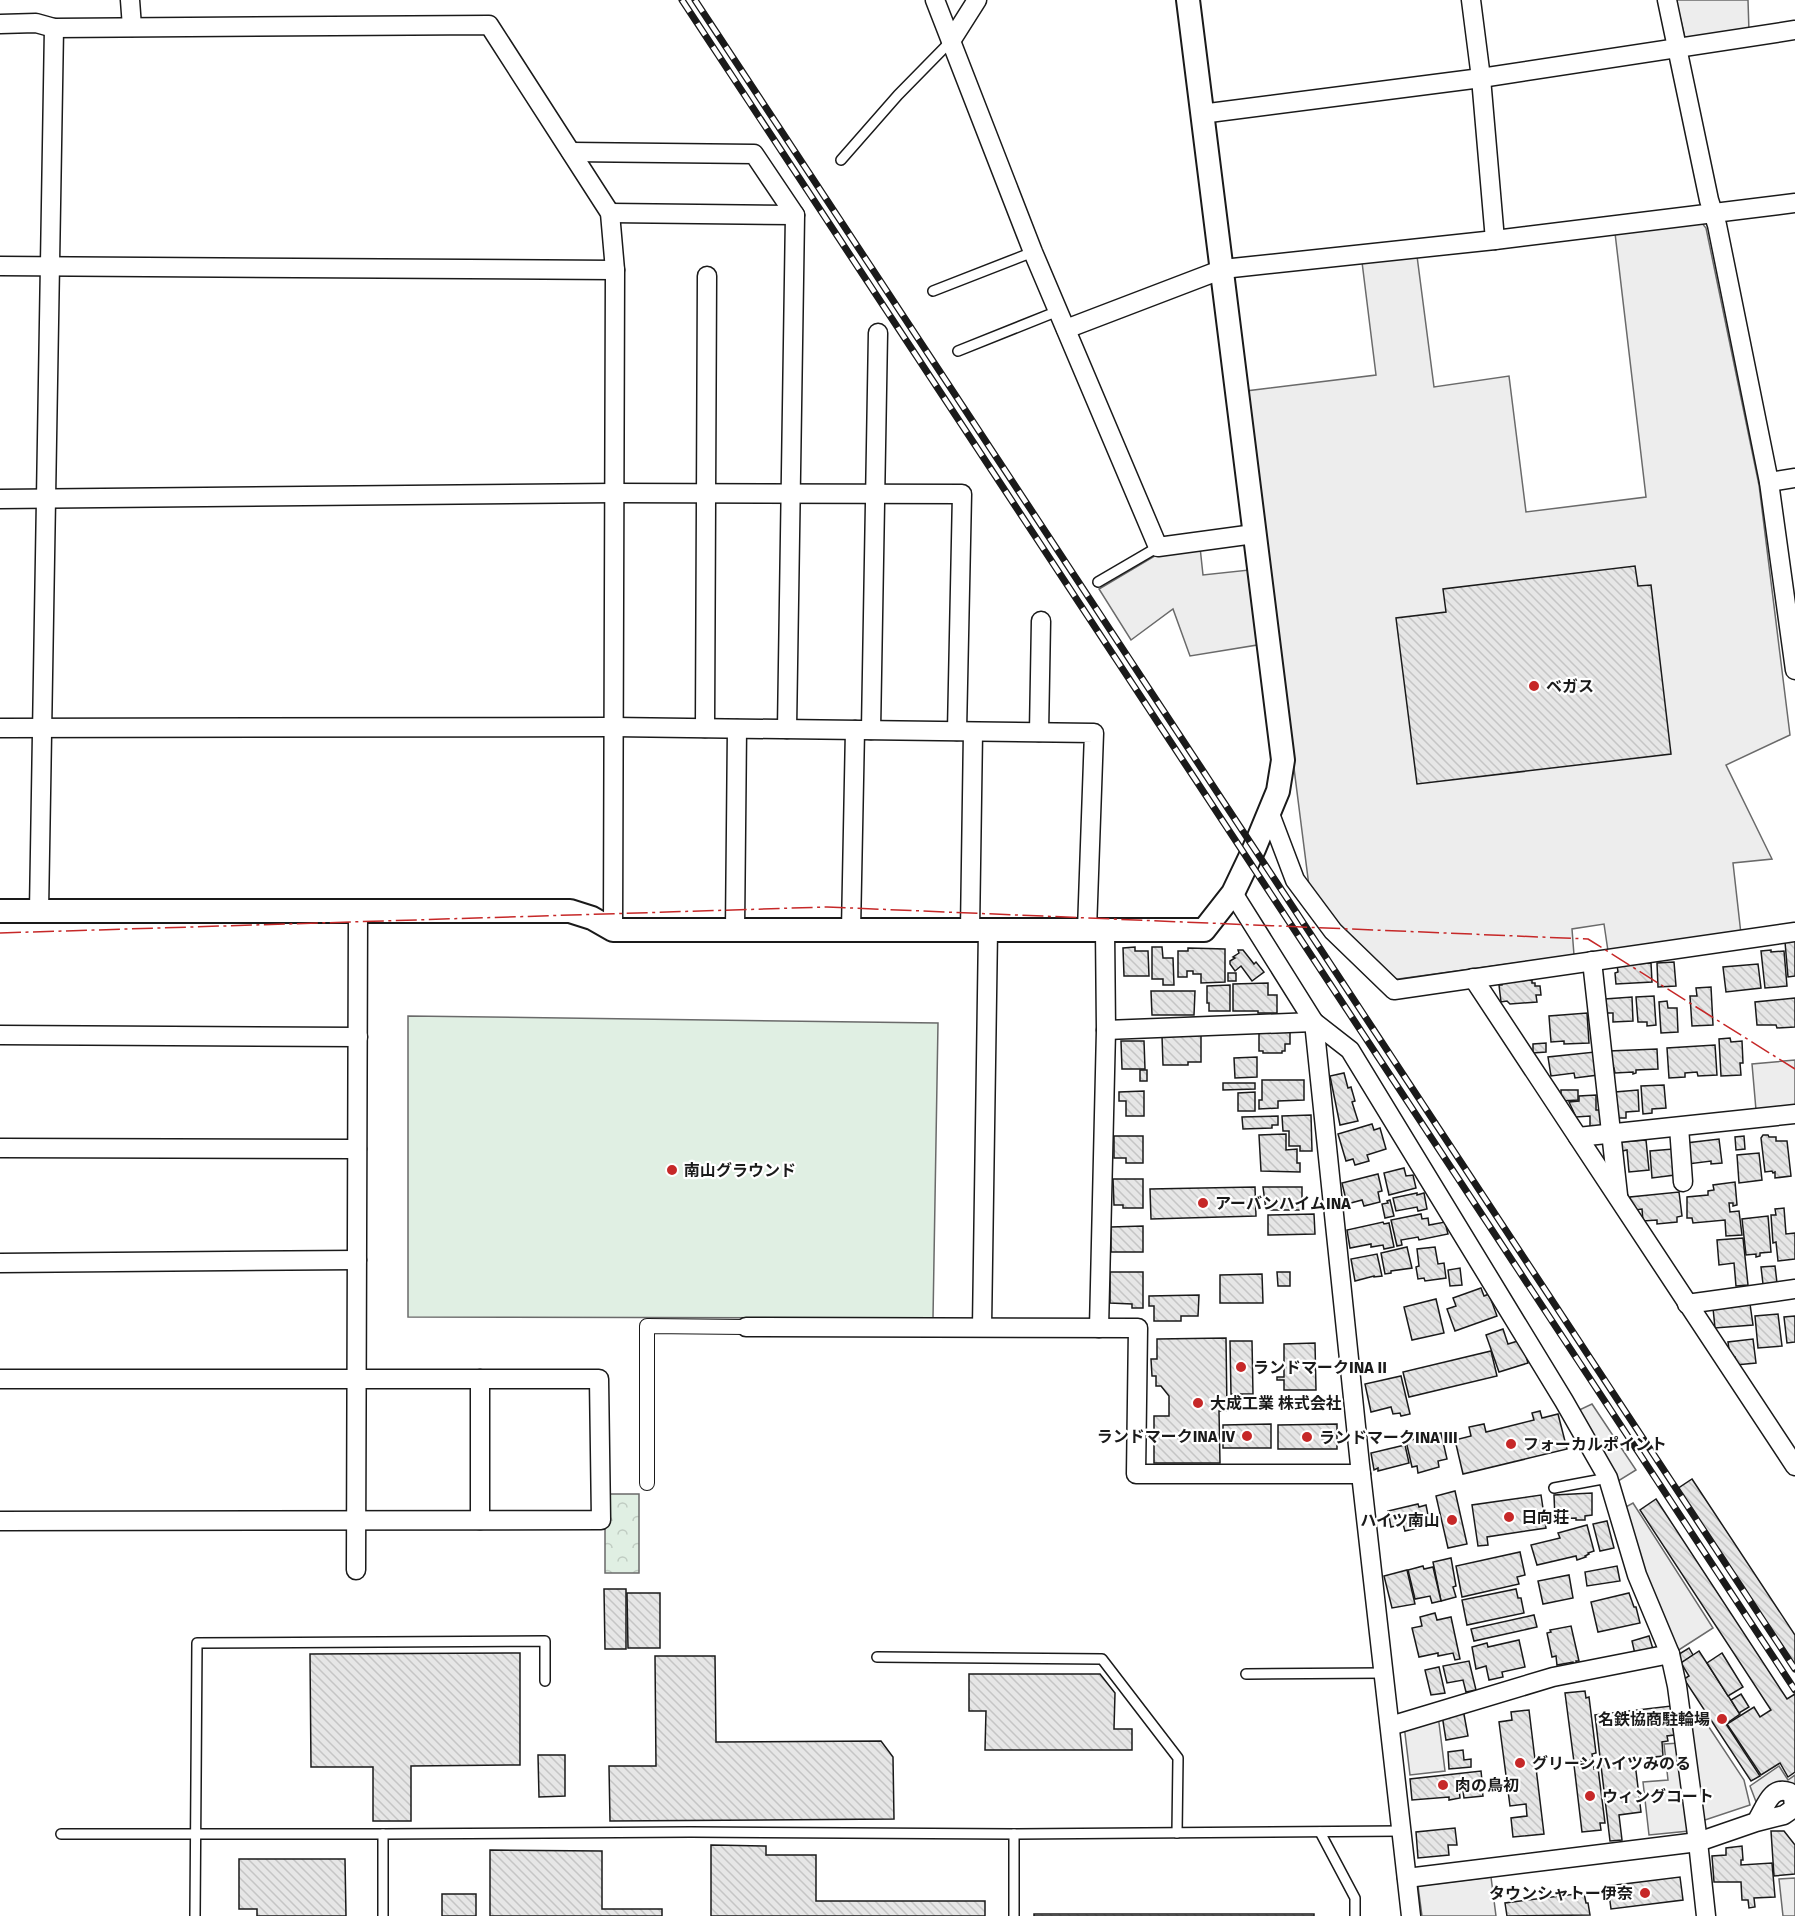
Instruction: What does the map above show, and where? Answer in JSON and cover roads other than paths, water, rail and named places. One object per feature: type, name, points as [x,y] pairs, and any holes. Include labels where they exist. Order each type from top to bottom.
[{"type":"street","points":[[130,0],[132,27]]},
{"type":"street","points":[[934,0],[1033,252],[1158,547],[1254,534]]},
{"type":"street","points":[[951,41],[977,0]]},
{"type":"street","points":[[0,911],[570,911],[592,918],[613,930],[1204,930],[1233,893],[1270,814],[1278,791],[1283,760],[1188,0]]},
{"type":"street","points":[[1470,0],[1482,78],[1495,240]]},
{"type":"street","points":[[1667,0],[1769,482],[1795,670]]},
{"type":"street","points":[[0,24],[36,24],[54,28],[489,24],[610,213],[615,270],[613,930]]},
{"type":"street","points":[[39,911],[54,28]]},
{"type":"street","points":[[1201,114],[1482,78],[1795,30]]},
{"type":"street","points":[[571,152],[754,154],[795,215],[787,729]]},
{"type":"street","points":[[1066,329],[1222,269],[1495,240],[1795,203]]},
{"type":"street","points":[[610,213],[795,215]]},
{"type":"street","points":[[0,266],[615,270]]},
{"type":"street","points":[[705,728],[706,276]]},
{"type":"street","points":[[851,930],[875,494],[878,333]]},
{"type":"street","points":[[1769,482],[1795,478]]},
{"type":"street","points":[[0,499],[614,493],[962,494],[965,731],[979,930],[982,1327]]},
{"type":"street","points":[[1039,732],[1041,621]]},
{"type":"street","points":[[0,728],[705,728],[1094,733],[1096,930],[1107,1030],[1100,1328]]},
{"type":"street","points":[[735,930],[737,729]]},
{"type":"street","points":[[1270,814],[1295,880],[1333,931],[1394,990],[1795,932]]},
{"type":"street","points":[[1233,893],[1314,1022],[1350,1050],[1564,1401],[1608,1478],[1637,1575],[1670,1654],[1677,1686],[1706,1916]]},
{"type":"street","points":[[356,1570],[358,911]]},
{"type":"street","points":[[1592,961],[1618,1198]]},
{"type":"street","points":[[1473,978],[1794,1464]]},
{"type":"street","points":[[1107,1030],[1314,1022]]},
{"type":"street","points":[[1314,1022],[1361,1473],[1411,1916]]},
{"type":"street","points":[[0,1035],[358,1036]]},
{"type":"street","points":[[1578,1137],[1795,1114]]},
{"type":"street","points":[[1679,1127],[1683,1182]]},
{"type":"street","points":[[0,1148],[357,1149]]},
{"type":"street","points":[[0,1263],[357,1260]]},
{"type":"street","points":[[1688,1304],[1795,1289]]},
{"type":"street","points":[[647,1483],[647,1326],[1138,1328],[1136,1474],[1361,1473]]},
{"type":"street","points":[[0,1379],[599,1379],[601,1520],[0,1521]]},
{"type":"street","points":[[480,1379],[480,1520]]},
{"type":"street","points":[[1390,1726],[1553,1677],[1670,1654]]},
{"type":"street","points":[[1407,1878],[1698,1842],[1756,1822]]},
{"type":"lane","points":[[841,160],[898,95],[951,41]]},
{"type":"lane","points":[[933,291],[1033,252]]},
{"type":"lane","points":[[958,351],[1058,311]]},
{"type":"lane","points":[[1098,582],[1158,547]]},
{"type":"lane","points":[[1554,1488],[1608,1478]]},
{"type":"lane","points":[[195,1916],[197,1643],[545,1641],[545,1681]]},
{"type":"lane","points":[[877,1657],[1102,1659],[1178,1758],[1177,1833]]},
{"type":"lane","points":[[1246,1674],[1384,1673]]},
{"type":"lane","points":[[61,1834],[703,1832],[1014,1834],[1401,1831]]},
{"type":"lane","points":[[1320,1832],[1355,1898],[1355,1916]]},
{"type":"lane","points":[[383,1834],[383,1916]]},
{"type":"lane","points":[[1014,1834],[1014,1916]]},
{"type":"railway","points":[[682,0],[1795,1690]]},
{"type":"railway","points":[[695,0],[1795,1669]]},
{"type":"place","name":"ベガス","points":[[1534,686]]},
{"type":"place","name":"南山グラウンド","points":[[672,1170]]},
{"type":"place","name":"アーバンハイムINA","points":[[1203,1203]]},
{"type":"place","name":"ランドマークINA II","points":[[1241,1367]]},
{"type":"place","name":"大成工業 株式会社","points":[[1198,1403]]},
{"type":"place","name":"ランドマークINA IV","points":[[1247,1436]]},
{"type":"place","name":"ランドマークINA III","points":[[1307,1437]]},
{"type":"place","name":"フォーカルポイント","points":[[1511,1444]]},
{"type":"place","name":"日向荘","points":[[1509,1517]]},
{"type":"place","name":"ハイツ南山","points":[[1452,1520]]},
{"type":"place","name":"名鉄協商駐輪場","points":[[1722,1719]]},
{"type":"place","name":"グリーンハイツみのる","points":[[1520,1763]]},
{"type":"place","name":"肉の鳥初","points":[[1443,1785]]},
{"type":"place","name":"ウィングコート","points":[[1590,1796]]},
{"type":"place","name":"タウンシャトー伊奈","points":[[1645,1893]]}]
